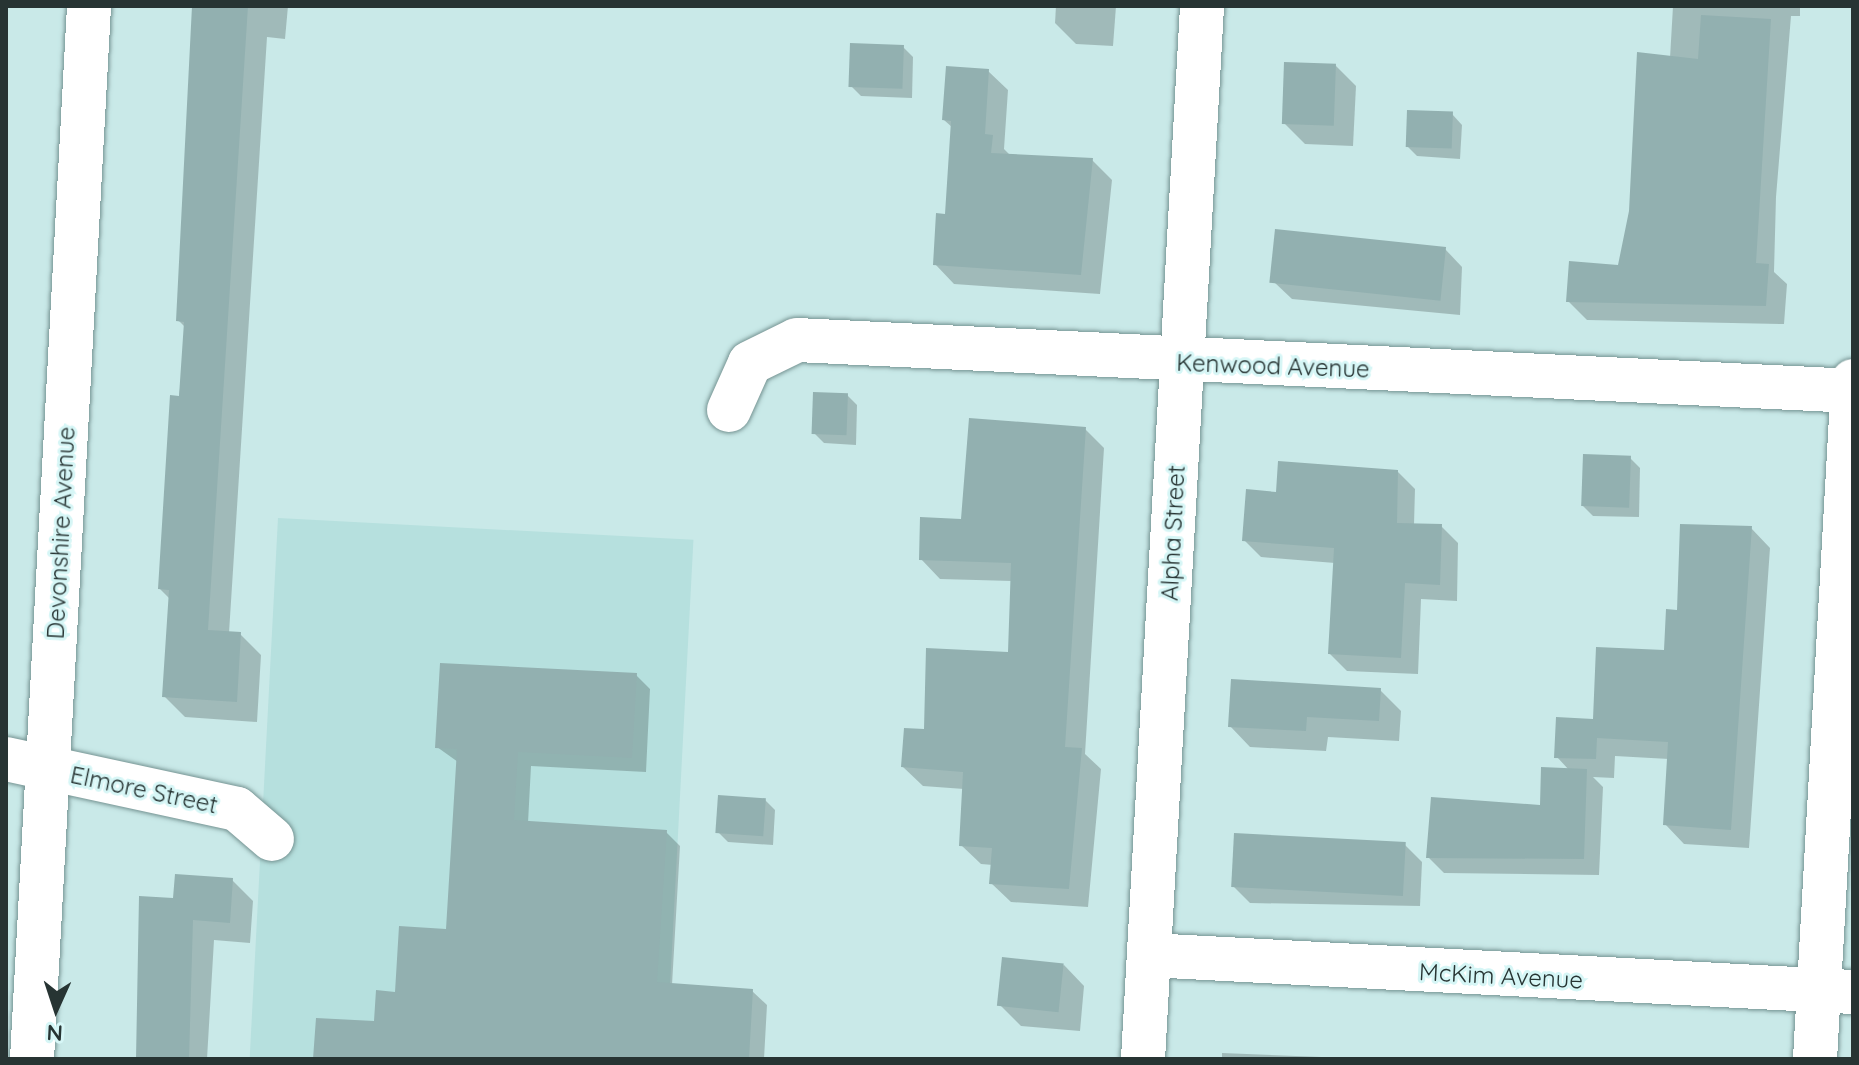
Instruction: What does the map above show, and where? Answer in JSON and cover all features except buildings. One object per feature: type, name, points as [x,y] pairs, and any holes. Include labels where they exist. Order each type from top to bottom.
[{"type":"street","name":"Devonshire Avenue","points":[[32,1059],[89,6]]},
{"type":"street","name":"Alpha Street","points":[[1143,1059],[1202,6]]},
{"type":"street","name":"Kenwood Avenue","points":[[729,410],[750,363],[797,340],[1182,362],[1853,391]]},
{"type":"street","points":[[1815,1059],[1835,991],[1853,381]]},
{"type":"street","name":"Elmore Street","points":[[6,759],[237,809],[272,839]]},
{"type":"street","name":"McKim Avenue","points":[[1149,955],[1835,991]]},
{"type":"shaded area","points":[[278,518],[693,540],[666,1059],[250,1059]]}]
